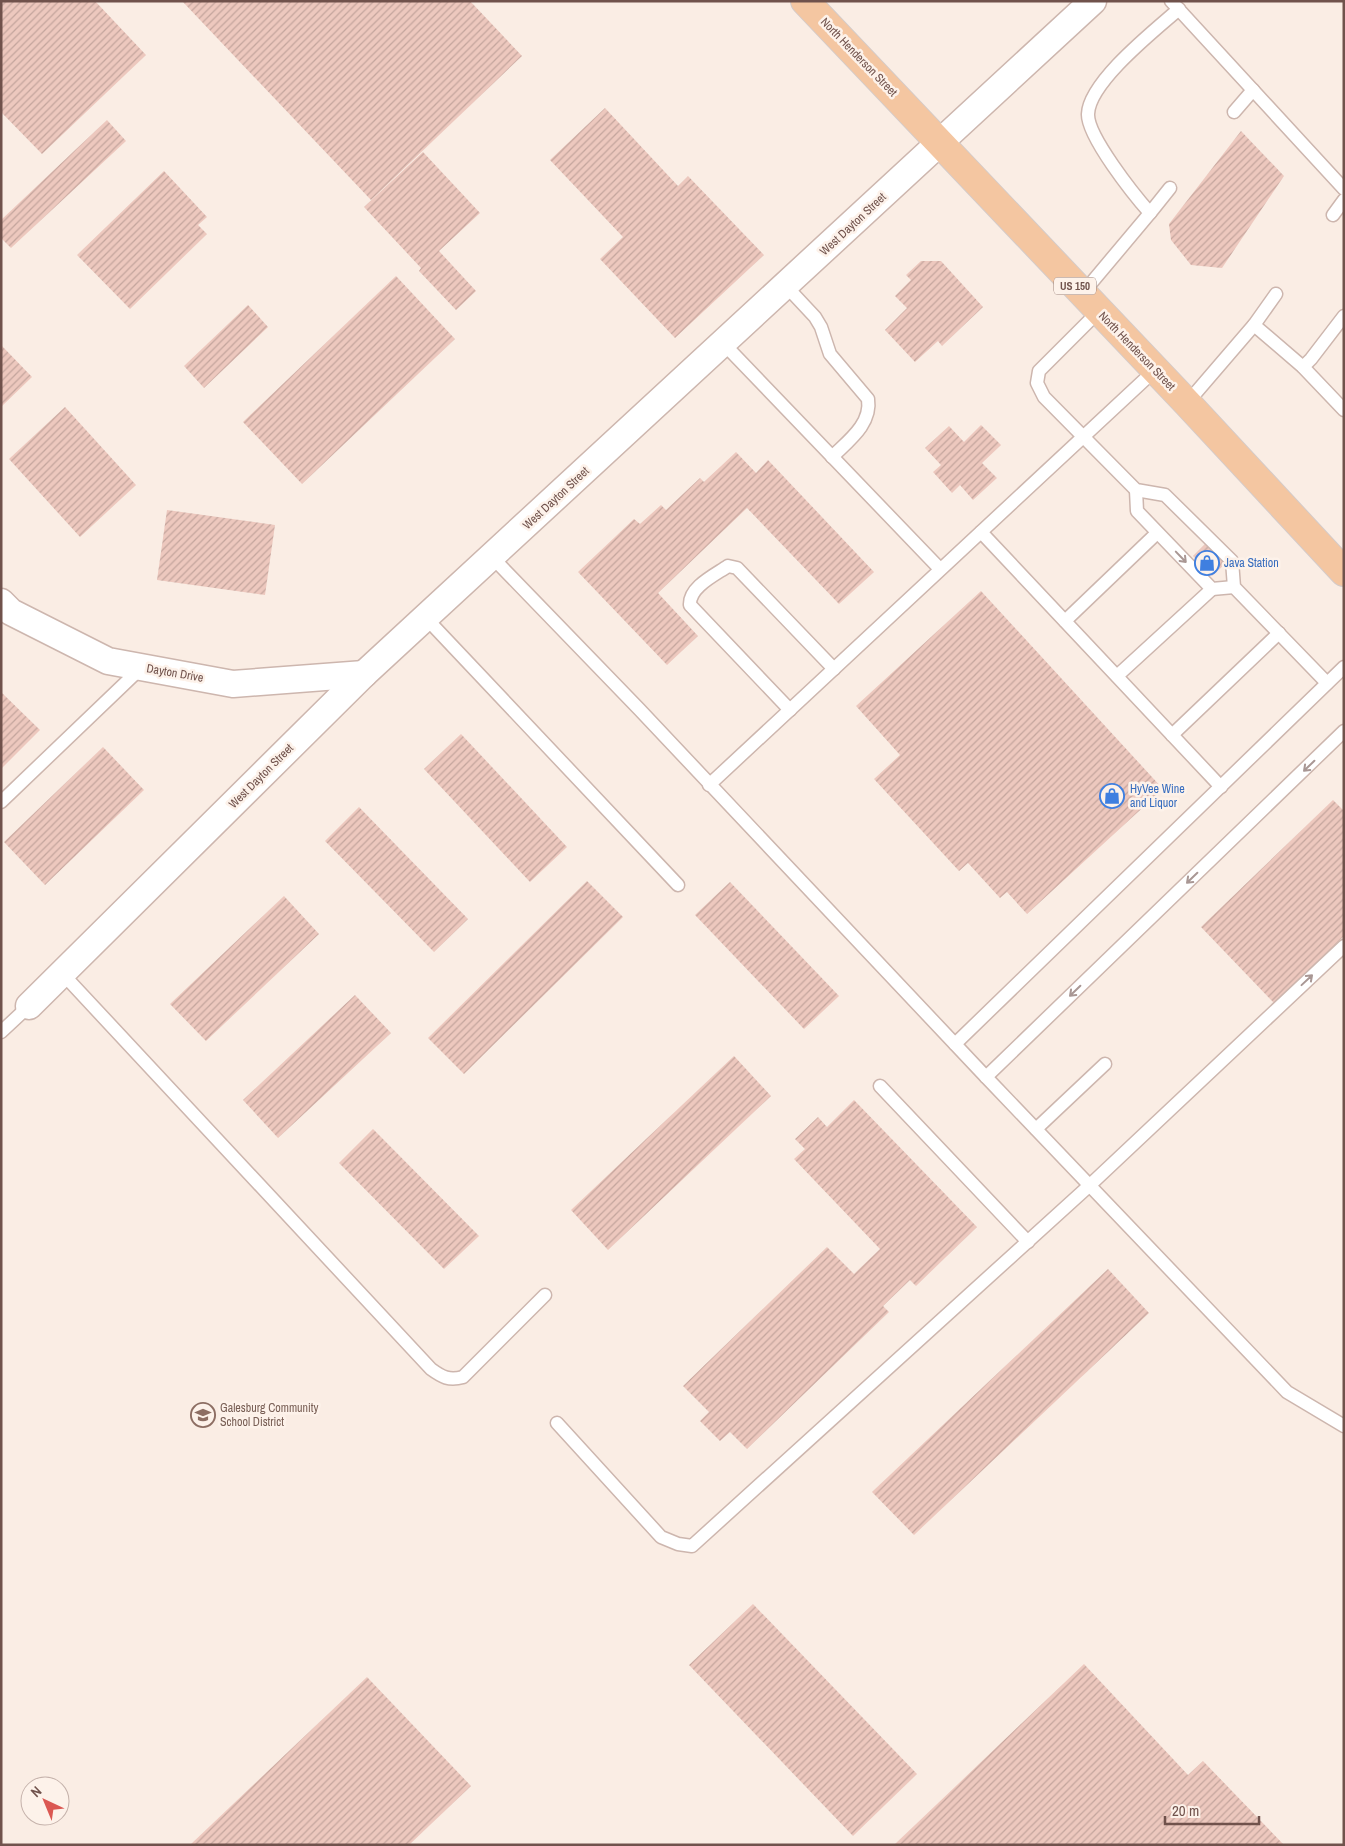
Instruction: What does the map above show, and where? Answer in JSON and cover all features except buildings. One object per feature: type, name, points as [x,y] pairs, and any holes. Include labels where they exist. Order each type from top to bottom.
[{"type":"main road","name":"North Henderson Street","points":[[805,1],[1187,403],[1344,572]]},
{"type":"street","name":"West Dayton Street","points":[[29,1006],[364,674],[1093,1]]},
{"type":"street","name":"Dayton Drive","points":[[1,602],[11,612],[108,662],[233,684],[364,674]]},
{"type":"lane","points":[[1150,213],[1092,134],[1088,114],[1093,96],[1107,76],[1175,5],[1344,189]]},
{"type":"lane","points":[[1234,112],[1253,90]]},
{"type":"lane","points":[[1170,188],[1150,213],[1091,303],[1039,371],[1037,383],[1044,397],[1136,490],[1165,495],[1232,561],[1234,587],[1327,683]]},
{"type":"lane","points":[[1333,215],[1344,200]]},
{"type":"lane","points":[[786,286],[815,317],[821,327],[830,354],[868,399],[869,408],[866,419],[832,457]]},
{"type":"lane","points":[[1187,403],[1254,325],[1276,294]]},
{"type":"lane","points":[[1303,367],[1344,316]]},
{"type":"lane","points":[[1254,325],[1303,367],[1344,410]]},
{"type":"lane","points":[[724,343],[940,569]]},
{"type":"lane","points":[[709,785],[1155,370]]},
{"type":"lane","points":[[1136,490],[1137,511],[1212,588]]},
{"type":"lane","points":[[981,532],[1220,786]]},
{"type":"lane","points":[[1065,621],[1157,533]]},
{"type":"lane","points":[[492,556],[640,709],[709,785],[1287,1392],[1344,1426]]},
{"type":"lane","points":[[790,710],[690,605],[690,598],[695,591],[728,566],[737,568],[834,669]]},
{"type":"lane","points":[[1117,676],[1212,588],[1234,587]]},
{"type":"lane","points":[[425,617],[678,885]]},
{"type":"lane","points":[[1172,735],[1278,633]]},
{"type":"lane","points":[[1,802],[142,667]]},
{"type":"lane","points":[[955,1044],[1344,667]]},
{"type":"lane","points":[[986,1077],[1344,731]]},
{"type":"lane","points":[[557,1423],[661,1537],[678,1544],[692,1546],[1090,1185],[1344,946]]},
{"type":"lane","points":[[62,973],[424,1362],[441,1377],[453,1380],[463,1377],[544,1295]]},
{"type":"lane","points":[[1,1032],[29,1006]]},
{"type":"lane","points":[[1036,1129],[1105,1064]]},
{"type":"lane","points":[[880,1086],[1028,1242]]},
{"type":"place","name":"Java Station","points":[[1207,563]]},
{"type":"place","name":"HyVee Wine and Liquor","points":[[1112,796]]},
{"type":"place","name":"Galesburg Community School District","points":[[203,1415]]}]
